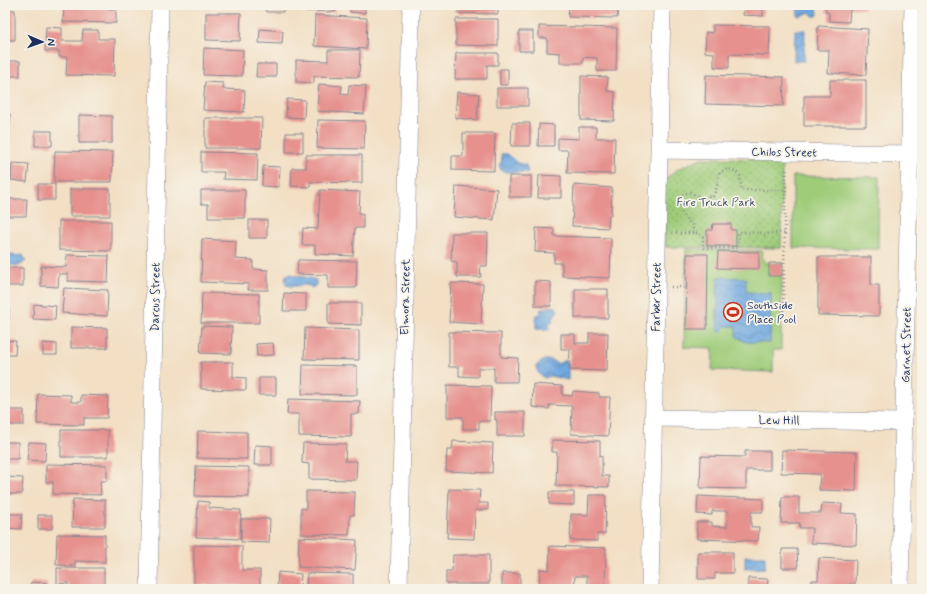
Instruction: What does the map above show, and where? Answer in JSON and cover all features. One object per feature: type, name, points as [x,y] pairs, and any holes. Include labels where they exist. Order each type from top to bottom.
[{"type":"street","name":"Darcus Street","points":[[149,589],[160,5]]},
{"type":"street","name":"Elmora Street","points":[[399,589],[411,5]]},
{"type":"street","name":"Farber Street","points":[[650,589],[662,5]]},
{"type":"street","name":"Garnet Street","points":[[900,589],[913,5]]},
{"type":"street","name":"Chilos Street","points":[[659,150],[910,154]]},
{"type":"street","name":"Lew Hill","points":[[654,418],[904,422]]},
{"type":"path","points":[[783,320],[786,152]]},
{"type":"path","points":[[693,233],[693,226],[686,220],[680,209],[680,200],[682,196],[689,192],[703,198],[713,196],[717,190],[720,172],[724,170],[733,170],[740,176],[740,190],[786,190]]},
{"type":"path","points":[[657,234],[699,233],[703,237],[703,248],[738,248],[738,232],[762,233],[766,235],[769,233],[785,233]]},
{"type":"green space","name":"Fire Truck Park","points":[[701,158],[782,159],[781,248],[665,247],[664,180],[678,169]]},
{"type":"green space","points":[[793,176],[879,177],[878,249],[793,248]]},
{"type":"green space","name":"Southside Place Pool","points":[[686,249],[762,251],[762,257],[766,263],[782,263],[781,350],[773,350],[773,372],[712,370],[713,348],[684,347]]},
{"type":"water","points":[[797,5],[817,5],[818,15],[813,16],[810,12],[798,16]]},
{"type":"water","points":[[795,30],[805,30],[804,61],[794,61]]},
{"type":"water","points":[[501,154],[508,154],[517,163],[526,165],[528,172],[507,172],[501,170],[499,165],[502,161]]},
{"type":"water","points":[[11,254],[15,256],[23,255],[26,261],[19,266],[6,266],[5,256]]},
{"type":"water","points":[[291,274],[316,280],[316,285],[313,288],[306,285],[286,285],[286,275]]},
{"type":"water","points":[[718,277],[746,278],[746,292],[771,293],[770,343],[746,342],[736,336],[736,326],[724,326],[723,331],[717,331]]},
{"type":"water","points":[[555,306],[558,311],[555,314],[552,323],[549,324],[549,330],[536,329],[536,315],[540,315],[541,309]]},
{"type":"water","points":[[544,360],[551,360],[557,364],[566,360],[568,364],[568,380],[550,376],[545,378],[541,376],[536,366]]},
{"type":"water","points":[[745,556],[765,556],[765,568],[745,569]]},
{"type":"building","points":[[64,5],[109,5],[109,9],[116,9],[116,23],[63,22]]},
{"type":"building","points":[[254,5],[254,8],[226,6]]},
{"type":"building","points":[[266,5],[283,5],[283,12],[266,12]]},
{"type":"building","points":[[295,5],[335,5],[335,12],[295,11]]},
{"type":"building","points":[[350,5],[365,5],[365,13],[350,12]]},
{"type":"building","points":[[458,5],[498,5],[498,14],[458,13]]},
{"type":"building","points":[[569,5],[618,5],[617,18],[568,17]]},
{"type":"building","points":[[708,5],[723,5],[723,8],[708,8]]},
{"type":"building","points":[[744,5],[763,5],[763,16],[743,15]]},
{"type":"building","points":[[826,5],[864,5],[864,9],[850,8],[849,22],[829,21],[829,13],[826,12]]},
{"type":"building","points":[[5,10],[15,10],[15,40],[5,40]]},
{"type":"building","points":[[206,13],[241,13],[240,41],[206,40]]},
{"type":"building","points":[[315,15],[367,18],[366,49],[314,46]]},
{"type":"building","points":[[456,19],[498,19],[498,46],[456,45]]},
{"type":"building","points":[[713,25],[770,26],[769,55],[729,54],[729,68],[714,67],[714,53],[705,52],[706,32],[713,33]]},
{"type":"building","points":[[539,26],[617,28],[616,71],[597,71],[597,58],[583,57],[583,63],[560,63],[560,53],[547,52],[547,38],[539,38]]},
{"type":"building","points":[[818,26],[868,29],[866,75],[828,73],[829,50],[817,50]]},
{"type":"building","points":[[46,27],[62,28],[62,41],[82,41],[83,30],[98,30],[98,39],[115,39],[114,76],[66,75],[67,57],[59,57],[59,51],[45,51]]},
{"type":"building","points":[[260,29],[283,31],[282,44],[259,43]]},
{"type":"building","points":[[519,31],[533,31],[533,51],[519,51]]},
{"type":"building","points":[[5,45],[7,45],[6,61],[20,61],[20,76],[6,76]]},
{"type":"building","points":[[204,48],[243,50],[242,76],[203,75]]},
{"type":"building","points":[[328,50],[360,50],[359,77],[314,76],[314,83],[296,82],[296,60],[328,61]]},
{"type":"building","points":[[456,53],[498,53],[498,65],[487,65],[487,79],[455,79]]},
{"type":"building","points":[[257,64],[276,64],[276,77],[256,77]]},
{"type":"building","points":[[500,69],[508,69],[508,85],[500,85]]},
{"type":"building","points":[[706,75],[784,77],[783,106],[705,104]]},
{"type":"building","points":[[581,76],[608,77],[607,91],[615,92],[614,121],[581,120]]},
{"type":"building","points":[[830,80],[866,80],[866,126],[804,126],[804,96],[830,96]]},
{"type":"building","points":[[205,82],[223,83],[223,89],[245,90],[244,112],[203,110]]},
{"type":"building","points":[[319,84],[342,86],[341,94],[348,95],[349,85],[366,86],[364,114],[317,111]]},
{"type":"building","points":[[497,88],[528,88],[528,106],[497,106]]},
{"type":"building","points":[[457,92],[479,94],[477,120],[455,118]]},
{"type":"building","points":[[287,99],[305,100],[304,118],[286,117]]},
{"type":"building","points":[[5,114],[10,114],[9,144],[5,144]]},
{"type":"building","points":[[79,115],[112,116],[112,143],[79,143]]},
{"type":"building","points":[[205,118],[262,118],[261,148],[205,148]]},
{"type":"building","points":[[318,120],[365,121],[364,149],[317,148]]},
{"type":"building","points":[[512,123],[530,123],[530,146],[511,146]]},
{"type":"building","points":[[539,124],[554,125],[554,146],[538,146]]},
{"type":"building","points":[[579,127],[596,127],[596,138],[615,138],[614,174],[567,173],[568,150],[558,150],[558,138],[579,139]]},
{"type":"building","points":[[35,131],[52,131],[52,146],[35,146]]},
{"type":"building","points":[[286,133],[303,133],[303,152],[286,152]]},
{"type":"building","points":[[463,133],[495,133],[494,171],[452,170],[452,156],[463,156]]},
{"type":"building","points":[[55,151],[113,152],[112,182],[54,182]]},
{"type":"building","points":[[201,152],[258,153],[257,180],[223,179],[224,172],[201,172]]},
{"type":"building","points":[[306,155],[362,155],[362,183],[310,182],[310,187],[291,186],[292,168],[306,168]]},
{"type":"building","points":[[12,163],[29,164],[27,182],[11,180]]},
{"type":"building","points":[[263,166],[280,167],[279,187],[262,186]]},
{"type":"building","points":[[539,175],[561,176],[561,198],[538,198]]},
{"type":"building","points":[[509,176],[531,176],[531,197],[509,197]]},
{"type":"building","points":[[38,184],[55,184],[55,200],[38,200]]},
{"type":"building","points":[[574,185],[612,188],[611,215],[609,215],[608,228],[572,226]]},
{"type":"building","points":[[456,186],[497,189],[494,220],[454,217]]},
{"type":"building","points":[[70,189],[110,189],[110,216],[70,216]]},
{"type":"building","points":[[201,190],[245,190],[245,218],[208,218],[208,204],[201,204]]},
{"type":"building","points":[[320,190],[360,192],[359,214],[363,214],[363,228],[355,228],[353,256],[315,254],[315,245],[302,245],[303,228],[318,229]]},
{"type":"building","points":[[5,199],[27,199],[26,216],[5,216]]},
{"type":"building","points":[[249,220],[267,220],[267,238],[249,238]]},
{"type":"building","points":[[59,221],[111,221],[111,251],[59,250]]},
{"type":"building","points":[[713,224],[731,224],[731,230],[736,230],[736,246],[707,246],[707,230],[712,230]]},
{"type":"building","points":[[536,228],[554,229],[554,236],[611,238],[610,278],[562,276],[562,263],[554,263],[554,253],[535,252]]},
{"type":"building","points":[[452,233],[488,233],[487,266],[480,266],[481,277],[457,277],[457,262],[451,261]]},
{"type":"building","points":[[202,239],[236,241],[235,259],[253,260],[253,269],[268,270],[268,290],[248,290],[249,284],[201,282]]},
{"type":"building","points":[[718,251],[759,252],[759,269],[717,268]]},
{"type":"building","points":[[687,254],[708,254],[707,329],[686,329]]},
{"type":"building","points":[[67,255],[109,256],[108,282],[68,281],[68,274],[59,274],[58,287],[41,286],[41,266],[66,267]]},
{"type":"building","points":[[818,257],[871,257],[871,285],[879,285],[879,316],[818,315]]},
{"type":"building","points":[[298,260],[357,261],[356,288],[328,288],[328,275],[297,274]]},
{"type":"building","points":[[769,263],[782,263],[782,276],[769,276]]},
{"type":"building","points":[[7,268],[23,268],[23,286],[6,286]]},
{"type":"building","points":[[535,281],[551,282],[551,306],[535,306]]},
{"type":"building","points":[[451,283],[483,284],[481,324],[449,322]]},
{"type":"building","points":[[64,288],[108,290],[107,316],[62,313]]},
{"type":"building","points":[[575,289],[608,289],[608,318],[575,318]]},
{"type":"building","points":[[202,293],[259,294],[259,323],[201,323]]},
{"type":"building","points":[[284,293],[306,294],[306,311],[283,311]]},
{"type":"building","points":[[328,303],[361,303],[361,325],[328,324]]},
{"type":"building","points":[[34,304],[56,306],[55,320],[33,319]]},
{"type":"building","points":[[5,306],[9,306],[9,320],[5,320]]},
{"type":"building","points":[[202,326],[232,327],[231,354],[200,353]]},
{"type":"building","points":[[71,327],[107,328],[107,348],[71,348]]},
{"type":"building","points":[[305,328],[359,330],[359,360],[304,359]]},
{"type":"building","points":[[449,332],[501,333],[501,357],[518,358],[517,382],[494,382],[494,368],[478,368],[478,377],[459,376],[459,367],[449,367]]},
{"type":"building","points":[[589,333],[608,333],[607,371],[569,370],[570,349],[561,349],[561,334],[575,334],[575,343],[589,343]]},
{"type":"building","points":[[5,340],[16,341],[15,355],[5,355]]},
{"type":"building","points":[[43,343],[57,344],[57,355],[43,355]]},
{"type":"building","points":[[273,343],[274,355],[257,356],[256,344]]},
{"type":"building","points":[[201,362],[233,362],[233,377],[246,378],[246,390],[201,389]]},
{"type":"building","points":[[303,365],[357,366],[357,395],[302,394]]},
{"type":"building","points":[[259,378],[276,378],[276,395],[259,395]]},
{"type":"building","points":[[533,384],[562,386],[562,395],[572,396],[573,391],[599,393],[599,397],[610,397],[608,436],[571,434],[572,406],[549,405],[549,409],[532,407]]},
{"type":"building","points":[[447,385],[491,386],[490,421],[479,421],[479,429],[463,429],[463,417],[447,417]]},
{"type":"building","points":[[38,394],[71,395],[71,402],[81,402],[81,395],[108,396],[107,418],[84,418],[84,425],[37,424]]},
{"type":"building","points":[[288,399],[360,401],[359,414],[351,414],[351,437],[299,436],[299,414],[287,414]]},
{"type":"building","points":[[8,410],[24,410],[24,425],[7,425]]},
{"type":"building","points":[[495,412],[525,412],[525,436],[497,436],[497,420],[495,420]]},
{"type":"building","points":[[61,430],[108,430],[108,457],[61,457]]},
{"type":"building","points":[[198,431],[247,432],[247,459],[197,458]]},
{"type":"building","points":[[552,440],[600,441],[602,476],[609,476],[609,487],[556,486],[557,452],[552,452]]},
{"type":"building","points":[[453,441],[493,443],[492,473],[446,471],[447,450],[452,450]]},
{"type":"building","points":[[5,442],[18,442],[18,459],[5,459]]},
{"type":"building","points":[[29,442],[46,443],[45,461],[27,460]]},
{"type":"building","points":[[303,443],[346,444],[345,461],[357,461],[356,480],[309,479],[309,464],[302,463]]},
{"type":"building","points":[[255,445],[272,446],[272,465],[254,465]]},
{"type":"building","points":[[782,450],[857,452],[856,491],[819,490],[820,474],[781,473]]},
{"type":"building","points":[[745,451],[770,451],[770,470],[746,470],[746,489],[700,488],[701,456],[745,457]]},
{"type":"building","points":[[46,464],[107,465],[107,481],[100,481],[101,495],[53,494],[53,482],[46,482]]},
{"type":"building","points":[[196,466],[249,467],[249,497],[195,496]]},
{"type":"building","points":[[6,477],[23,478],[22,494],[5,494]]},
{"type":"building","points":[[449,489],[480,490],[479,503],[488,503],[488,510],[475,510],[474,539],[447,538]]},
{"type":"building","points":[[306,491],[355,492],[354,515],[350,515],[349,535],[301,534],[301,508],[306,509]]},
{"type":"building","points":[[549,492],[574,492],[574,505],[549,504]]},
{"type":"building","points":[[589,495],[606,495],[605,534],[597,534],[597,541],[570,540],[571,514],[588,515]]},
{"type":"building","points":[[698,496],[763,499],[763,512],[751,512],[751,527],[759,527],[758,541],[697,539],[697,522],[712,522],[712,526],[727,527],[728,511],[712,511],[712,515],[697,514]]},
{"type":"building","points":[[782,497],[799,497],[799,513],[821,513],[822,503],[842,504],[841,513],[857,514],[856,545],[811,543],[812,528],[799,528],[800,523],[781,523]]},
{"type":"building","points":[[73,499],[105,500],[105,527],[72,527]]},
{"type":"building","points":[[198,501],[209,502],[209,508],[241,510],[240,539],[196,537]]},
{"type":"building","points":[[5,514],[22,514],[21,529],[5,528]]},
{"type":"building","points":[[38,515],[52,515],[52,529],[38,529]]},
{"type":"building","points":[[241,519],[270,519],[269,543],[241,542]]},
{"type":"building","points":[[57,534],[105,535],[105,562],[75,561],[75,566],[56,565]]},
{"type":"building","points":[[299,537],[357,540],[355,570],[298,567]]},
{"type":"building","points":[[194,545],[242,546],[242,570],[260,570],[260,586],[194,585]]},
{"type":"building","points":[[550,546],[606,548],[605,589],[587,589],[587,576],[575,576],[574,589],[539,589],[540,569],[549,570]]},
{"type":"building","points":[[782,549],[797,549],[798,568],[782,568]]},
{"type":"building","points":[[698,552],[733,552],[733,573],[715,573],[715,579],[698,579]]},
{"type":"building","points":[[453,555],[489,555],[489,584],[446,584],[446,571],[452,571]]},
{"type":"building","points":[[819,558],[856,560],[855,584],[850,584],[850,589],[811,589],[812,580],[818,580]]},
{"type":"building","points":[[57,568],[104,568],[104,589],[68,589],[68,583],[57,584]]},
{"type":"building","points":[[278,572],[301,574],[300,589],[277,589]]},
{"type":"building","points":[[307,573],[353,574],[353,589],[306,589]]},
{"type":"building","points":[[502,573],[520,573],[520,589],[502,589]]},
{"type":"building","points":[[748,578],[768,579],[767,589],[748,589]]},
{"type":"building","points":[[31,582],[47,583],[47,589],[30,589]]},
{"type":"place","name":"Southside Place Pool","points":[[733,312]]}]
